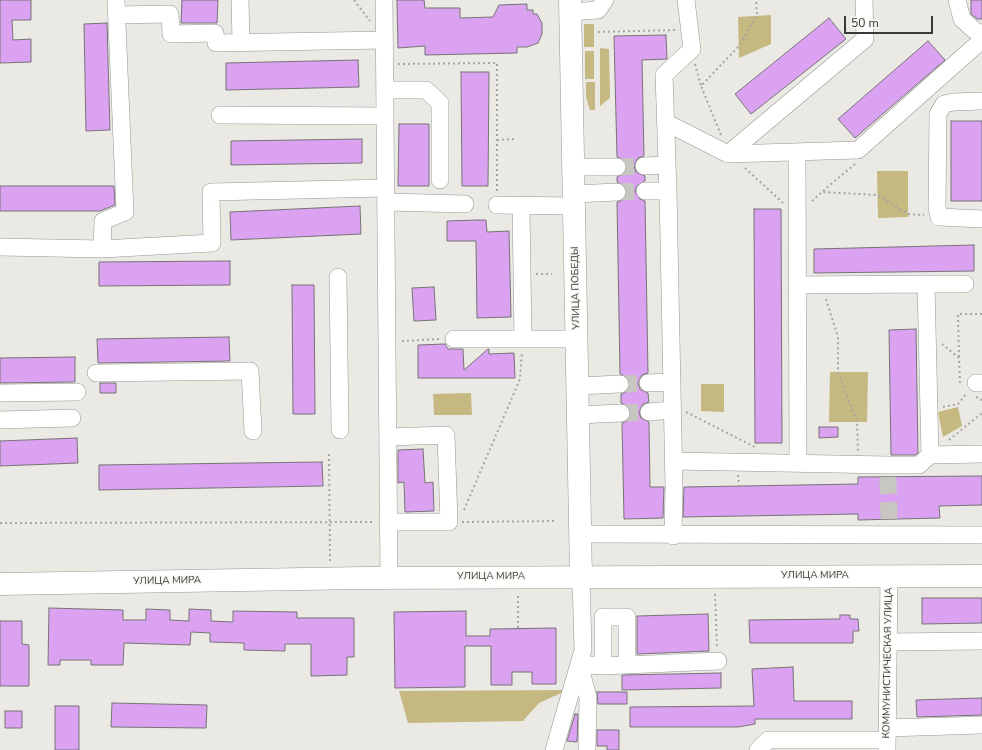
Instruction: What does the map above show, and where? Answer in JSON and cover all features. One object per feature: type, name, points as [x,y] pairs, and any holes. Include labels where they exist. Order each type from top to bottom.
[{"type":"main road","name":"УЛИЦА ПОБЕДЫ","points":[[571,6],[575,167],[574,200],[578,386],[579,534],[581,577]]},
{"type":"main road","name":"УЛИЦА МИРА","points":[[0,584],[330,578],[982,576]]},
{"type":"street","points":[[240,0],[241,42]]},
{"type":"street","points":[[384,0],[389,578]]},
{"type":"street","points":[[571,6],[598,10],[605,0]]},
{"type":"street","points":[[673,536],[672,382],[664,75],[692,49],[688,29],[686,0]]},
{"type":"street","points":[[728,154],[865,39],[864,0]]},
{"type":"street","points":[[957,0],[962,19],[974,30],[982,34]]},
{"type":"street","points":[[102,249],[103,222],[125,212],[117,8],[170,14],[171,34],[215,32],[216,43],[384,40]]},
{"type":"street","points":[[665,122],[728,154],[858,150],[982,40]]},
{"type":"street","points":[[385,90],[426,90],[440,104],[440,180]]},
{"type":"street","points":[[982,101],[944,104],[938,114],[937,199],[939,217],[982,219]]},
{"type":"street","points":[[220,115],[385,116]]},
{"type":"street","points":[[797,152],[798,463]]},
{"type":"street","points":[[644,166],[667,166]]},
{"type":"street","points":[[575,167],[617,167]]},
{"type":"street","points":[[645,191],[668,191]]},
{"type":"street","points":[[0,247],[102,249],[212,243],[211,192],[386,195],[465,204]]},
{"type":"street","points":[[497,205],[521,206],[574,200],[617,192]]},
{"type":"street","points":[[521,206],[523,339]]},
{"type":"street","points":[[338,277],[340,430]]},
{"type":"street","points":[[797,284],[966,284]]},
{"type":"street","points":[[926,284],[930,455]]},
{"type":"street","points":[[454,339],[577,339]]},
{"type":"street","points":[[96,373],[250,371],[252,431]]},
{"type":"street","points":[[648,383],[672,382]]},
{"type":"street","points":[[578,386],[620,384]]},
{"type":"street","points":[[0,393],[77,392]]},
{"type":"street","points":[[649,412],[672,407]]},
{"type":"street","points":[[578,415],[621,413]]},
{"type":"street","points":[[0,420],[72,418]]},
{"type":"street","points":[[388,437],[446,435],[449,522],[389,522]]},
{"type":"street","points":[[673,461],[858,465],[888,471],[919,464],[930,455],[982,454]]},
{"type":"street","points":[[579,534],[673,536],[888,527],[982,535]]},
{"type":"street","name":"КОММУНИСТИЧЕСКАЯ УЛИЦА","points":[[887,739],[889,576]]},
{"type":"street","points":[[554,750],[583,650],[581,577]]},
{"type":"street","points":[[603,666],[603,617],[627,617],[627,665]]},
{"type":"street","points":[[888,642],[982,641]]},
{"type":"street","points":[[580,664],[603,666],[718,661]]},
{"type":"street","points":[[580,664],[588,696],[587,750]]},
{"type":"street","points":[[758,750],[768,740],[887,739],[982,725]]},
{"type":"path","points":[[701,86],[739,46],[757,15],[756,0]]},
{"type":"path","points":[[598,32],[688,29]]},
{"type":"path","points":[[692,49],[701,86],[728,154],[797,215],[857,163]]},
{"type":"path","points":[[384,64],[497,63],[497,205]]},
{"type":"path","points":[[497,140],[515,139]]},
{"type":"path","points":[[822,192],[878,195],[908,214]]},
{"type":"path","points":[[828,309],[838,337],[838,372],[857,422],[858,465]]},
{"type":"path","points":[[982,314],[958,314],[960,382],[973,388],[982,400]]},
{"type":"path","points":[[927,331],[959,358]]},
{"type":"path","points":[[387,342],[454,339]]},
{"type":"path","points":[[523,339],[520,379],[459,522],[556,521]]},
{"type":"path","points":[[928,409],[958,404],[973,388]]},
{"type":"path","points":[[672,407],[754,447],[761,448]]},
{"type":"path","points":[[930,455],[982,413]]},
{"type":"path","points":[[329,454],[330,578]]},
{"type":"path","points":[[0,523],[389,522]]},
{"type":"path","points":[[715,594],[718,661]]},
{"type":"path","points":[[518,596],[518,628]]},
{"type":"shaded area","points":[[771,15],[771,44],[739,58],[738,17]]},
{"type":"shaded area","points":[[584,24],[594,24],[594,47],[584,47]]},
{"type":"shaded area","points":[[600,48],[609,49],[610,98],[600,106]]},
{"type":"shaded area","points":[[585,51],[594,51],[594,79],[585,79]]},
{"type":"shaded area","points":[[586,82],[595,82],[595,110],[590,110],[586,97]]},
{"type":"shaded area","points":[[877,171],[908,171],[908,217],[878,218]]},
{"type":"shaded area","points":[[830,372],[868,372],[867,422],[829,422]]},
{"type":"shaded area","points":[[701,384],[724,384],[724,412],[701,411]]},
{"type":"shaded area","points":[[471,393],[472,415],[434,415],[433,394]]},
{"type":"shaded area","points":[[958,407],[962,426],[943,437],[938,412]]},
{"type":"shaded area","points":[[568,690],[539,703],[523,721],[408,723],[399,691]]},
{"type":"building","points":[[0,0],[31,0],[31,20],[12,20],[13,40],[31,39],[31,62],[0,63]]},
{"type":"building","points":[[182,0],[218,0],[217,23],[181,23]]},
{"type":"building","points":[[397,0],[424,0],[425,8],[460,8],[460,18],[493,17],[499,5],[527,4],[527,10],[533,10],[533,14],[537,14],[542,23],[542,34],[538,43],[527,47],[517,47],[517,53],[425,55],[425,46],[398,48]]},
{"type":"building","points":[[971,0],[982,0],[982,19],[977,19],[971,14]]},
{"type":"building","points":[[829,18],[846,39],[751,114],[735,94]]},
{"type":"building","points":[[107,23],[110,130],[86,131],[84,24]]},
{"type":"building","points":[[666,35],[667,59],[642,60],[644,156],[638,158],[634,166],[636,172],[645,176],[645,181],[637,186],[635,191],[640,199],[645,201],[648,373],[642,375],[638,383],[640,389],[648,393],[649,402],[643,404],[639,412],[641,418],[649,422],[650,487],[664,487],[663,518],[624,519],[622,423],[627,421],[631,413],[629,407],[621,403],[621,394],[626,392],[630,384],[628,378],[620,374],[617,202],[623,200],[627,192],[625,186],[617,182],[617,177],[625,172],[627,167],[622,159],[617,157],[614,36]]},
{"type":"building","points":[[928,41],[945,60],[855,138],[838,119]]},
{"type":"building","points":[[358,60],[359,87],[226,90],[226,63]]},
{"type":"building","points":[[461,72],[489,72],[488,186],[462,186]]},
{"type":"building","points":[[951,121],[982,121],[982,201],[951,201]]},
{"type":"building","points":[[399,124],[429,124],[429,186],[398,186]]},
{"type":"building","points":[[362,139],[362,163],[231,165],[231,141]]},
{"type":"building","points":[[0,186],[114,186],[115,205],[100,211],[0,211]]},
{"type":"building","points":[[360,206],[361,234],[231,240],[230,212]]},
{"type":"building","points":[[754,209],[781,209],[782,443],[755,443]]},
{"type":"building","points":[[486,220],[487,232],[509,231],[511,317],[477,318],[476,241],[447,241],[447,221]]},
{"type":"building","points":[[974,245],[974,271],[814,273],[814,249]]},
{"type":"building","points":[[230,261],[230,285],[99,286],[99,262]]},
{"type":"building","points":[[292,285],[314,285],[315,414],[293,414]]},
{"type":"building","points":[[434,287],[436,320],[414,321],[412,288]]},
{"type":"building","points":[[916,329],[918,453],[915,455],[891,455],[889,330]]},
{"type":"building","points":[[229,337],[230,361],[98,363],[97,339]]},
{"type":"building","points":[[445,344],[448,349],[463,349],[464,370],[488,349],[489,354],[514,353],[515,378],[418,378],[418,345]]},
{"type":"building","points":[[75,357],[75,382],[0,383],[0,358]]},
{"type":"building","points":[[100,383],[116,383],[116,393],[100,393]]},
{"type":"building","points":[[819,427],[838,427],[838,437],[819,438]]},
{"type":"building","points":[[77,438],[78,463],[0,466],[0,441]]},
{"type":"building","points":[[423,449],[425,483],[433,482],[434,511],[405,512],[404,482],[398,483],[398,450]]},
{"type":"building","points":[[322,462],[323,486],[99,490],[99,465]]},
{"type":"building","points":[[982,476],[982,505],[939,506],[940,518],[858,520],[858,514],[683,517],[684,487],[858,484],[858,477]]},
{"type":"building","points":[[922,598],[982,598],[982,623],[922,624]]},
{"type":"building","points":[[49,608],[123,610],[123,620],[146,620],[146,609],[170,610],[170,620],[189,621],[189,609],[211,610],[211,621],[233,622],[233,611],[297,612],[297,618],[354,618],[354,657],[347,657],[347,675],[311,676],[311,644],[285,644],[285,651],[244,650],[244,643],[210,642],[210,633],[191,632],[190,645],[124,643],[123,665],[91,665],[91,660],[60,660],[60,665],[48,665]]},
{"type":"building","points":[[466,611],[466,636],[490,636],[490,629],[556,628],[556,684],[532,684],[532,672],[512,672],[512,685],[491,685],[491,646],[465,646],[465,687],[395,688],[394,612]]},
{"type":"building","points":[[708,614],[709,651],[637,654],[637,616]]},
{"type":"building","points":[[840,615],[850,615],[850,619],[858,619],[859,631],[853,631],[853,643],[750,643],[749,620],[840,619]]},
{"type":"building","points":[[0,621],[22,621],[22,644],[29,645],[29,686],[0,686]]},
{"type":"building","points":[[793,667],[794,701],[852,701],[852,719],[755,719],[755,724],[738,727],[630,727],[630,707],[754,706],[752,669]]},
{"type":"building","points":[[721,673],[721,688],[622,690],[622,675]]},
{"type":"building","points":[[597,692],[627,692],[627,704],[598,704]]},
{"type":"building","points":[[982,698],[982,715],[917,717],[916,700]]},
{"type":"building","points":[[112,703],[207,705],[206,728],[111,727]]},
{"type":"building","points":[[55,706],[79,706],[79,750],[55,750]]},
{"type":"building","points":[[5,711],[22,711],[22,728],[5,728]]},
{"type":"building","points":[[575,714],[578,714],[577,742],[567,741]]},
{"type":"building","points":[[597,730],[619,730],[619,750],[607,750],[607,746],[597,746]]},
{"type":"tunnel","points":[[617,167],[644,166]]},
{"type":"tunnel","points":[[617,192],[645,191]]},
{"type":"tunnel","points":[[620,384],[648,383]]},
{"type":"tunnel","points":[[621,413],[649,412]]},
{"type":"tunnel","points":[[888,477],[889,520]]}]
